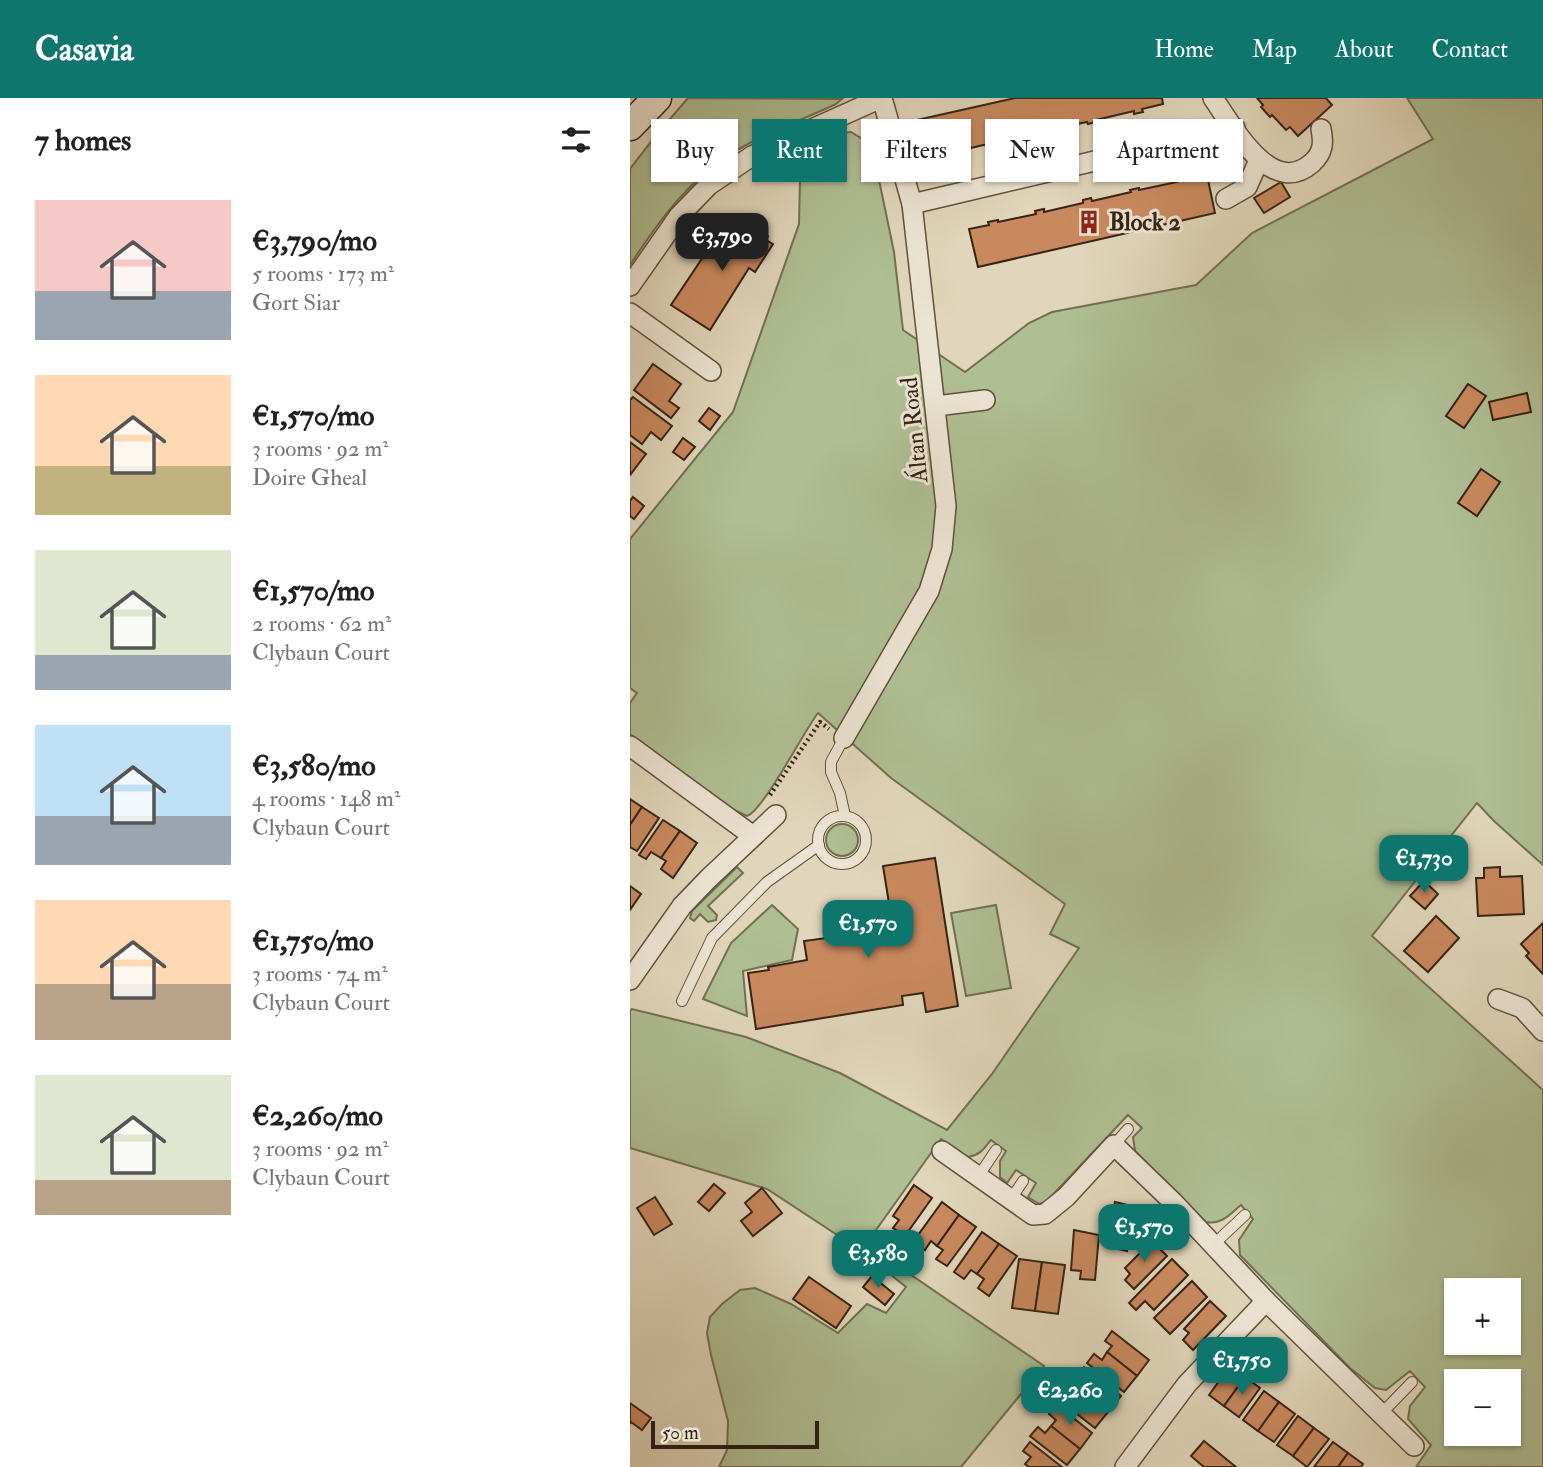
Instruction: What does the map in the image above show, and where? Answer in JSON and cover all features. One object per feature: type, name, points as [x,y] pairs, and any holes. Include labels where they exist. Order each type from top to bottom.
[{"type":"street","points":[[630,117],[639,98]]},
{"type":"street","points":[[630,126],[657,98]]},
{"type":"street","points":[[630,285],[679,216],[709,185],[752,156],[882,98]]},
{"type":"street","name":"Áltan Road","points":[[844,738],[929,591],[942,549],[946,506],[912,204],[882,98]]},
{"type":"street","points":[[1213,98],[1228,119]]},
{"type":"street","points":[[1243,139],[1259,160],[1274,169],[1294,172],[1309,166],[1322,152],[1321,129]]},
{"type":"street","points":[[1226,199],[1247,187],[1259,160]]},
{"type":"street","points":[[912,204],[1093,161]]},
{"type":"street","points":[[630,313],[712,371]]},
{"type":"street","points":[[936,406],[985,400]]},
{"type":"street","points":[[630,746],[753,836]]},
{"type":"street","points":[[630,980],[682,906],[776,815]]},
{"type":"street","points":[[1498,999],[1522,1008],[1543,1031]]},
{"type":"street","points":[[942,1151],[1033,1215],[1045,1214],[1066,1197],[1114,1145],[1173,1202],[1266,1301],[1414,1446]]},
{"type":"street","points":[[1125,1467],[1187,1384],[1266,1301]]},
{"type":"lane","points":[[844,738],[831,762],[831,772],[840,793],[845,816]]},
{"type":"lane","points":[[845,816],[858,822],[866,835],[864,850],[847,864],[832,863],[821,852],[819,845],[818,837],[824,824],[830,819],[845,816]]},
{"type":"lane","points":[[682,1001],[712,938],[767,882],[819,845]]},
{"type":"lane","points":[[1114,1145],[1128,1129]]},
{"type":"lane","points":[[978,1177],[996,1150]]},
{"type":"lane","points":[[1011,1199],[1023,1181]]},
{"type":"lane","points":[[1212,1246],[1245,1215]]},
{"type":"lane","points":[[1381,1414],[1412,1382]]},
{"type":"path","points":[[776,815],[765,803],[820,722],[844,738]]},
{"type":"green space","points":[[688,98],[842,99],[801,119],[752,119],[752,142],[738,150],[738,119],[670,119]]},
{"type":"green space","points":[[1407,98],[1543,98],[1543,865],[1477,803],[1372,936],[1543,1090],[1543,1467],[1416,1467],[1431,1445],[1408,1419],[1410,1406],[1425,1387],[1410,1371],[1386,1390],[1375,1388],[1350,1368],[1240,1255],[1239,1240],[1253,1219],[1241,1205],[1221,1220],[1206,1222],[1135,1151],[1133,1137],[1142,1128],[1128,1115],[1046,1202],[1039,1204],[1028,1197],[1036,1183],[1016,1170],[1007,1183],[1000,1177],[1000,1161],[1006,1151],[991,1140],[979,1153],[968,1157],[941,1139],[866,1244],[1044,1366],[961,1467],[719,1467],[727,1450],[728,1421],[707,1333],[710,1317],[722,1304],[740,1290],[755,1288],[791,1304],[838,1333],[867,1304],[886,1313],[906,1287],[860,1250],[767,1189],[630,1148],[630,1011],[632,1009],[746,1037],[840,1073],[947,1130],[992,1074],[1079,948],[1050,934],[1065,904],[891,778],[818,713],[773,786],[747,816],[734,810],[630,734],[630,703],[637,693],[630,688],[630,539],[733,412],[799,224],[800,182],[847,182],[847,132],[861,138],[861,182],[879,182],[894,252],[903,330],[965,372],[1029,323],[1052,312],[1196,285],[1252,233],[1433,139]]},
{"type":"green space","points":[[651,142],[651,182],[695,182],[654,229],[630,265],[630,169]]},
{"type":"green space","points":[[842,824],[853,829],[858,840],[853,851],[842,856],[831,851],[826,840],[831,829]]},
{"type":"green space","points":[[737,867],[743,873],[708,906],[717,915],[716,920],[708,922],[700,914],[694,921],[690,918],[692,911]]},
{"type":"green space","points":[[772,905],[798,929],[792,960],[743,971],[747,1016],[703,999],[731,943]]},
{"type":"green space","points":[[996,905],[1011,988],[966,996],[951,913]]},
{"type":"building","points":[[1015,98],[1162,98],[1163,104],[1142,109],[1143,112],[1134,114],[1134,111],[1093,119],[1093,122],[1088,124],[1079,124],[1079,119],[985,119],[985,145],[971,148],[971,119],[921,119]]},
{"type":"building","points":[[1257,98],[1326,98],[1332,105],[1298,136],[1290,127],[1286,130],[1272,115],[1270,117]]},
{"type":"building","name":"Block 2","points":[[1177,182],[1208,182],[1215,213],[978,267],[969,229],[989,225],[988,222],[1036,214],[1035,211],[1039,210],[1044,209],[1044,212],[1083,203],[1083,200],[1091,198],[1092,201],[1134,189]]},
{"type":"building","points":[[1281,182],[1290,197],[1264,213],[1254,198]]},
{"type":"building","points":[[741,222],[748,223],[768,236],[766,240],[773,244],[755,272],[749,268],[710,330],[671,305],[724,230]]},
{"type":"building","points":[[653,364],[681,384],[669,401],[679,408],[671,418],[634,390]]},
{"type":"building","points":[[1468,384],[1486,396],[1464,428],[1446,416]]},
{"type":"building","points":[[1527,393],[1531,412],[1493,420],[1489,402]]},
{"type":"building","points":[[633,397],[672,426],[661,440],[651,432],[642,444],[630,435],[630,400]]},
{"type":"building","points":[[709,408],[720,416],[710,430],[699,421]]},
{"type":"building","points":[[683,438],[695,447],[684,460],[673,452]]},
{"type":"building","points":[[630,442],[646,454],[630,475]]},
{"type":"building","points":[[1481,469],[1500,482],[1477,516],[1458,503]]},
{"type":"building","points":[[633,497],[644,506],[634,519],[630,516],[630,501]]},
{"type":"building","points":[[630,799],[642,807],[630,825]]},
{"type":"building","points":[[642,807],[659,818],[637,851],[630,847],[630,825]]},
{"type":"building","points":[[663,820],[680,831],[661,858],[651,852],[646,859],[639,855]]},
{"type":"building","points":[[680,831],[697,843],[673,878],[661,869],[666,861],[661,858]]},
{"type":"building","points":[[935,858],[958,1006],[926,1012],[923,993],[902,996],[903,1005],[756,1029],[748,973],[807,960],[804,941],[827,938],[826,933],[892,922],[883,866]]},
{"type":"building","points":[[1500,867],[1500,877],[1522,876],[1524,914],[1478,916],[1476,878],[1484,878],[1484,868]]},
{"type":"building","points":[[1424,881],[1438,894],[1425,909],[1410,896]]},
{"type":"building","points":[[630,886],[641,894],[630,910]]},
{"type":"building","points":[[1436,916],[1459,938],[1428,972],[1404,951]]},
{"type":"building","points":[[1543,923],[1543,974],[1526,956],[1529,953],[1521,944]]},
{"type":"building","points":[[714,1184],[725,1193],[709,1211],[698,1202]]},
{"type":"building","points":[[914,1185],[932,1198],[905,1236],[893,1228],[899,1220],[893,1216]]},
{"type":"building","points":[[762,1188],[782,1213],[753,1236],[741,1221],[752,1212],[745,1203]]},
{"type":"building","points":[[655,1197],[672,1224],[654,1235],[637,1208]]},
{"type":"building","points":[[942,1202],[959,1215],[937,1246],[931,1241],[925,1250],[913,1242]]},
{"type":"building","points":[[1115,1202],[1136,1207],[1127,1251],[1114,1248],[1115,1240],[1107,1238]]},
{"type":"building","points":[[959,1215],[976,1227],[947,1266],[936,1259],[943,1250],[937,1246]]},
{"type":"building","points":[[1074,1230],[1099,1235],[1095,1280],[1080,1279],[1081,1271],[1071,1270]]},
{"type":"building","points":[[982,1232],[999,1244],[977,1274],[971,1270],[964,1279],[954,1272]]},
{"type":"building","points":[[1152,1241],[1167,1256],[1134,1289],[1125,1280],[1130,1274],[1125,1268]]},
{"type":"building","points":[[999,1244],[1017,1256],[989,1296],[978,1288],[984,1279],[977,1274]]},
{"type":"building","points":[[910,1255],[919,1263],[912,1272],[903,1264]]},
{"type":"building","points":[[1019,1259],[1042,1262],[1035,1311],[1012,1308]]},
{"type":"building","points":[[1172,1259],[1188,1275],[1154,1310],[1145,1301],[1136,1310],[1129,1303]]},
{"type":"building","points":[[1042,1262],[1065,1265],[1058,1314],[1035,1311]]},
{"type":"building","points":[[872,1276],[894,1294],[885,1305],[863,1287]]},
{"type":"building","points":[[809,1277],[851,1306],[836,1328],[793,1299]]},
{"type":"building","points":[[1192,1281],[1207,1297],[1170,1334],[1154,1318]]},
{"type":"building","points":[[1210,1301],[1226,1316],[1193,1350],[1183,1340],[1189,1333],[1184,1329]]},
{"type":"building","points":[[1112,1331],[1149,1360],[1137,1376],[1107,1352],[1112,1346],[1105,1341]]},
{"type":"building","points":[[1107,1352],[1137,1376],[1124,1392],[1087,1363],[1094,1354],[1102,1360]]},
{"type":"building","points":[[1230,1366],[1245,1377],[1224,1406],[1209,1395]]},
{"type":"building","points":[[1084,1367],[1121,1396],[1108,1412],[1079,1389],[1084,1382],[1076,1376]]},
{"type":"building","points":[[1245,1377],[1260,1388],[1239,1417],[1224,1406]]},
{"type":"building","points":[[1079,1389],[1108,1412],[1095,1428],[1058,1399],[1065,1390],[1073,1396]]},
{"type":"building","points":[[1264,1391],[1279,1402],[1258,1431],[1243,1420]]},
{"type":"building","points":[[1279,1402],[1295,1414],[1274,1442],[1258,1431]]},
{"type":"building","points":[[630,1403],[651,1418],[642,1430],[631,1422],[630,1424]]},
{"type":"building","points":[[1056,1404],[1092,1433],[1080,1449],[1051,1426],[1056,1420],[1049,1414]]},
{"type":"building","points":[[1298,1416],[1314,1428],[1293,1456],[1277,1445]]},
{"type":"building","points":[[1051,1426],[1080,1449],[1067,1465],[1030,1436],[1038,1427],[1045,1433]]},
{"type":"building","points":[[1314,1428],[1329,1439],[1307,1467],[1293,1456]]},
{"type":"building","points":[[1204,1441],[1236,1467],[1204,1467],[1191,1456]]},
{"type":"building","points":[[1030,1442],[1062,1467],[1029,1467],[1025,1464],[1031,1457],[1023,1451]]},
{"type":"building","points":[[1333,1442],[1348,1453],[1338,1467],[1314,1467]]},
{"type":"building","points":[[1348,1453],[1363,1464],[1361,1467],[1338,1467]]},
{"type":"place","name":"Block 2","points":[[1089,222]]}]
